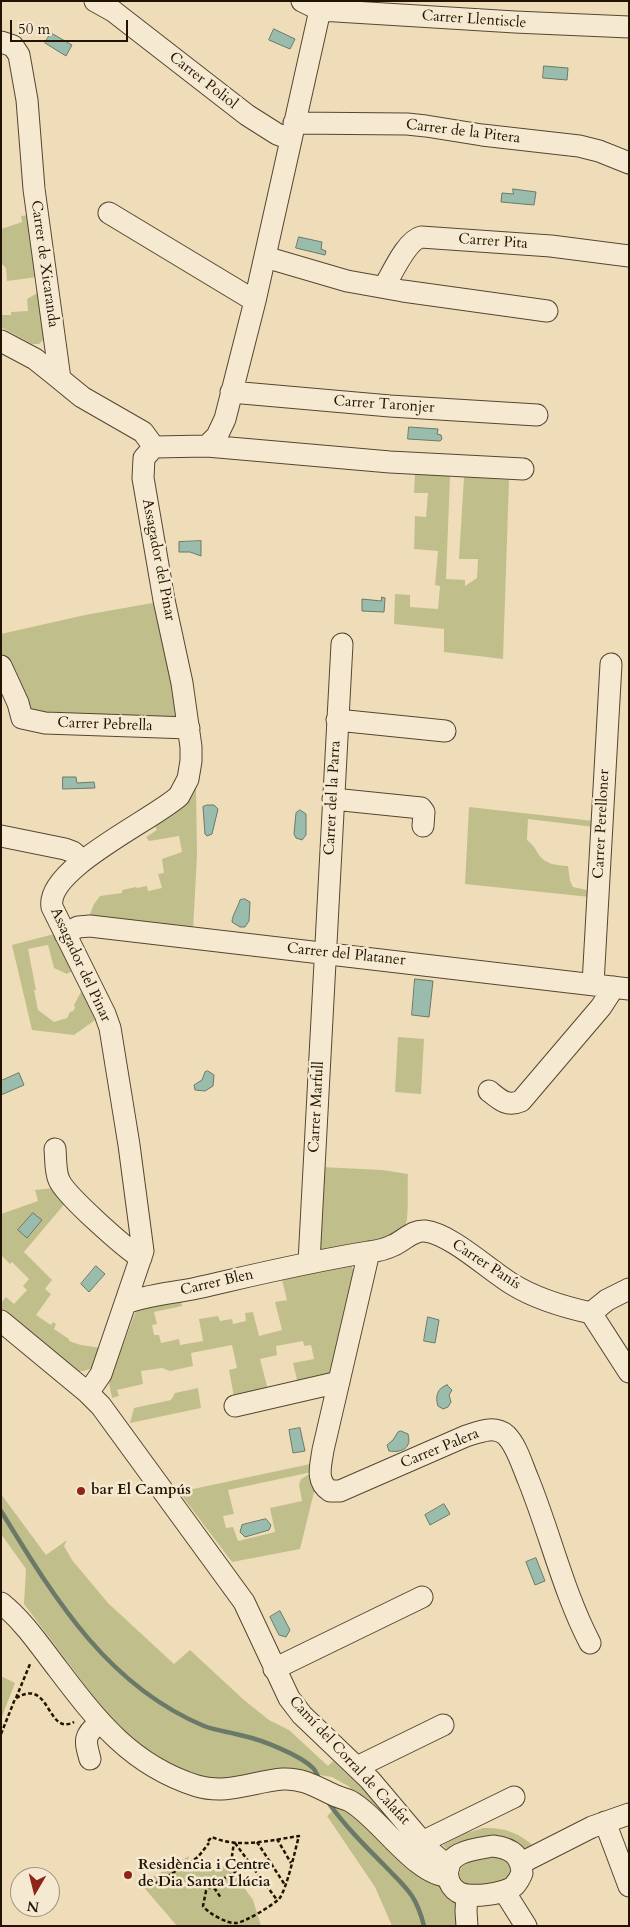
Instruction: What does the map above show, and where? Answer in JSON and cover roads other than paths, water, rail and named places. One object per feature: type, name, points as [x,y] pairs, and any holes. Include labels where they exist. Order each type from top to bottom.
[{"type":"street","name":"Carrer Poliol","points":[[95,1],[120,16],[247,115],[277,134],[292,131]]},
{"type":"street","points":[[208,446],[217,436],[220,429],[255,301],[292,131],[314,4]]},
{"type":"street","name":"Carrer Llentiscle","points":[[314,4],[516,22],[629,27]]},
{"type":"street","name":"Carrer de Xicaranda","points":[[1,42],[13,46],[19,55],[27,100],[34,189],[60,379]]},
{"type":"street","name":"Carrer de la Pitera","points":[[292,131],[407,124],[579,146],[599,151],[629,163]]},
{"type":"street","points":[[109,213],[255,301]]},
{"type":"street","name":"Carrer Pita","points":[[384,287],[409,246],[416,238],[421,237],[551,246],[629,256]]},
{"type":"street","points":[[265,257],[332,278],[547,311]]},
{"type":"street","points":[[1,341],[35,359],[82,397],[143,432],[154,447],[208,446],[397,462],[522,469]]},
{"type":"street","name":"Carrer Taronjer","points":[[231,392],[390,406],[537,415]]},
{"type":"street","name":"Assagador del Pinar","points":[[88,1393],[101,1374],[143,1251],[137,1199],[110,1028],[52,907],[52,896],[57,887],[82,860],[178,796],[185,785],[190,767],[191,747],[182,683],[164,600],[143,478],[144,458],[154,447]]},
{"type":"street","name":"Carrer del la Parra","points":[[326,952],[342,644]]},
{"type":"street","name":"Carrer Perelloner","points":[[593,984],[611,664]]},
{"type":"street","points":[[1,666],[18,703],[22,718]]},
{"type":"street","name":"Carrer Pebrella","points":[[1,714],[45,723],[189,728]]},
{"type":"street","points":[[337,720],[445,731]]},
{"type":"street","points":[[333,799],[421,808],[424,812],[423,826]]},
{"type":"street","points":[[1,836],[65,849],[73,852],[82,860]]},
{"type":"street","name":"Carrer del Plataner","points":[[66,934],[78,927],[90,926],[622,988]]},
{"type":"street","name":"Carrer Marfull","points":[[309,1262],[326,952]]},
{"type":"street","points":[[489,1091],[503,1103],[515,1104],[521,1101],[601,1007],[622,988]]},
{"type":"street","points":[[55,1149],[58,1176],[65,1190],[108,1231],[141,1258]]},
{"type":"street","name":"Carrer Panís","points":[[309,1262],[393,1246],[418,1231],[433,1233],[470,1254],[514,1286],[550,1302],[591,1314]]},
{"type":"street","points":[[235,1406],[339,1382],[369,1252]]},
{"type":"street","name":"Carrer Blen","points":[[126,1303],[309,1262]]},
{"type":"street","points":[[629,1289],[607,1300],[591,1314],[629,1372]]},
{"type":"street","name":"Camí del Corral de Calafat","points":[[1,1321],[101,1406],[244,1602],[289,1698],[302,1715],[357,1767],[389,1801],[448,1871]]},
{"type":"street","name":"Carrer Palera","points":[[339,1382],[319,1473],[320,1481],[324,1487],[330,1491],[340,1491],[482,1430],[500,1432],[510,1441],[517,1453],[538,1505],[575,1612],[590,1643]]},
{"type":"street","points":[[274,1669],[422,1597]]},
{"type":"street","points":[[1,1603],[39,1643],[94,1717],[121,1743],[147,1763],[162,1771],[198,1786],[228,1789],[294,1779],[315,1785],[350,1801],[364,1811],[408,1853],[439,1876],[448,1871],[456,1856],[463,1852],[493,1846],[507,1848],[514,1852],[521,1863],[522,1873],[514,1886],[504,1891],[467,1895],[453,1888],[448,1871]]},
{"type":"street","points":[[90,1759],[86,1740],[92,1728],[94,1717]]},
{"type":"street","points":[[357,1767],[443,1726]]},
{"type":"street","points":[[422,1842],[514,1797]]},
{"type":"street","points":[[521,1863],[605,1822],[629,1814]]},
{"type":"street","points":[[605,1822],[629,1886]]},
{"type":"street","points":[[504,1891],[526,1926]]},
{"type":"street","points":[[467,1895],[467,1926]]},
{"type":"waterway","points":[[1,1511],[63,1606],[111,1663],[138,1687],[169,1709],[204,1726],[252,1738],[290,1753],[313,1768],[320,1781]]},
{"type":"waterway","points":[[328,1802],[355,1835],[409,1892],[414,1899],[424,1926]]},
{"type":"place","name":"bar El Campús","points":[[81,1491]]},
{"type":"place","name":"Residència i Centre de Dia Santa Llúcia","points":[[128,1875]]}]
